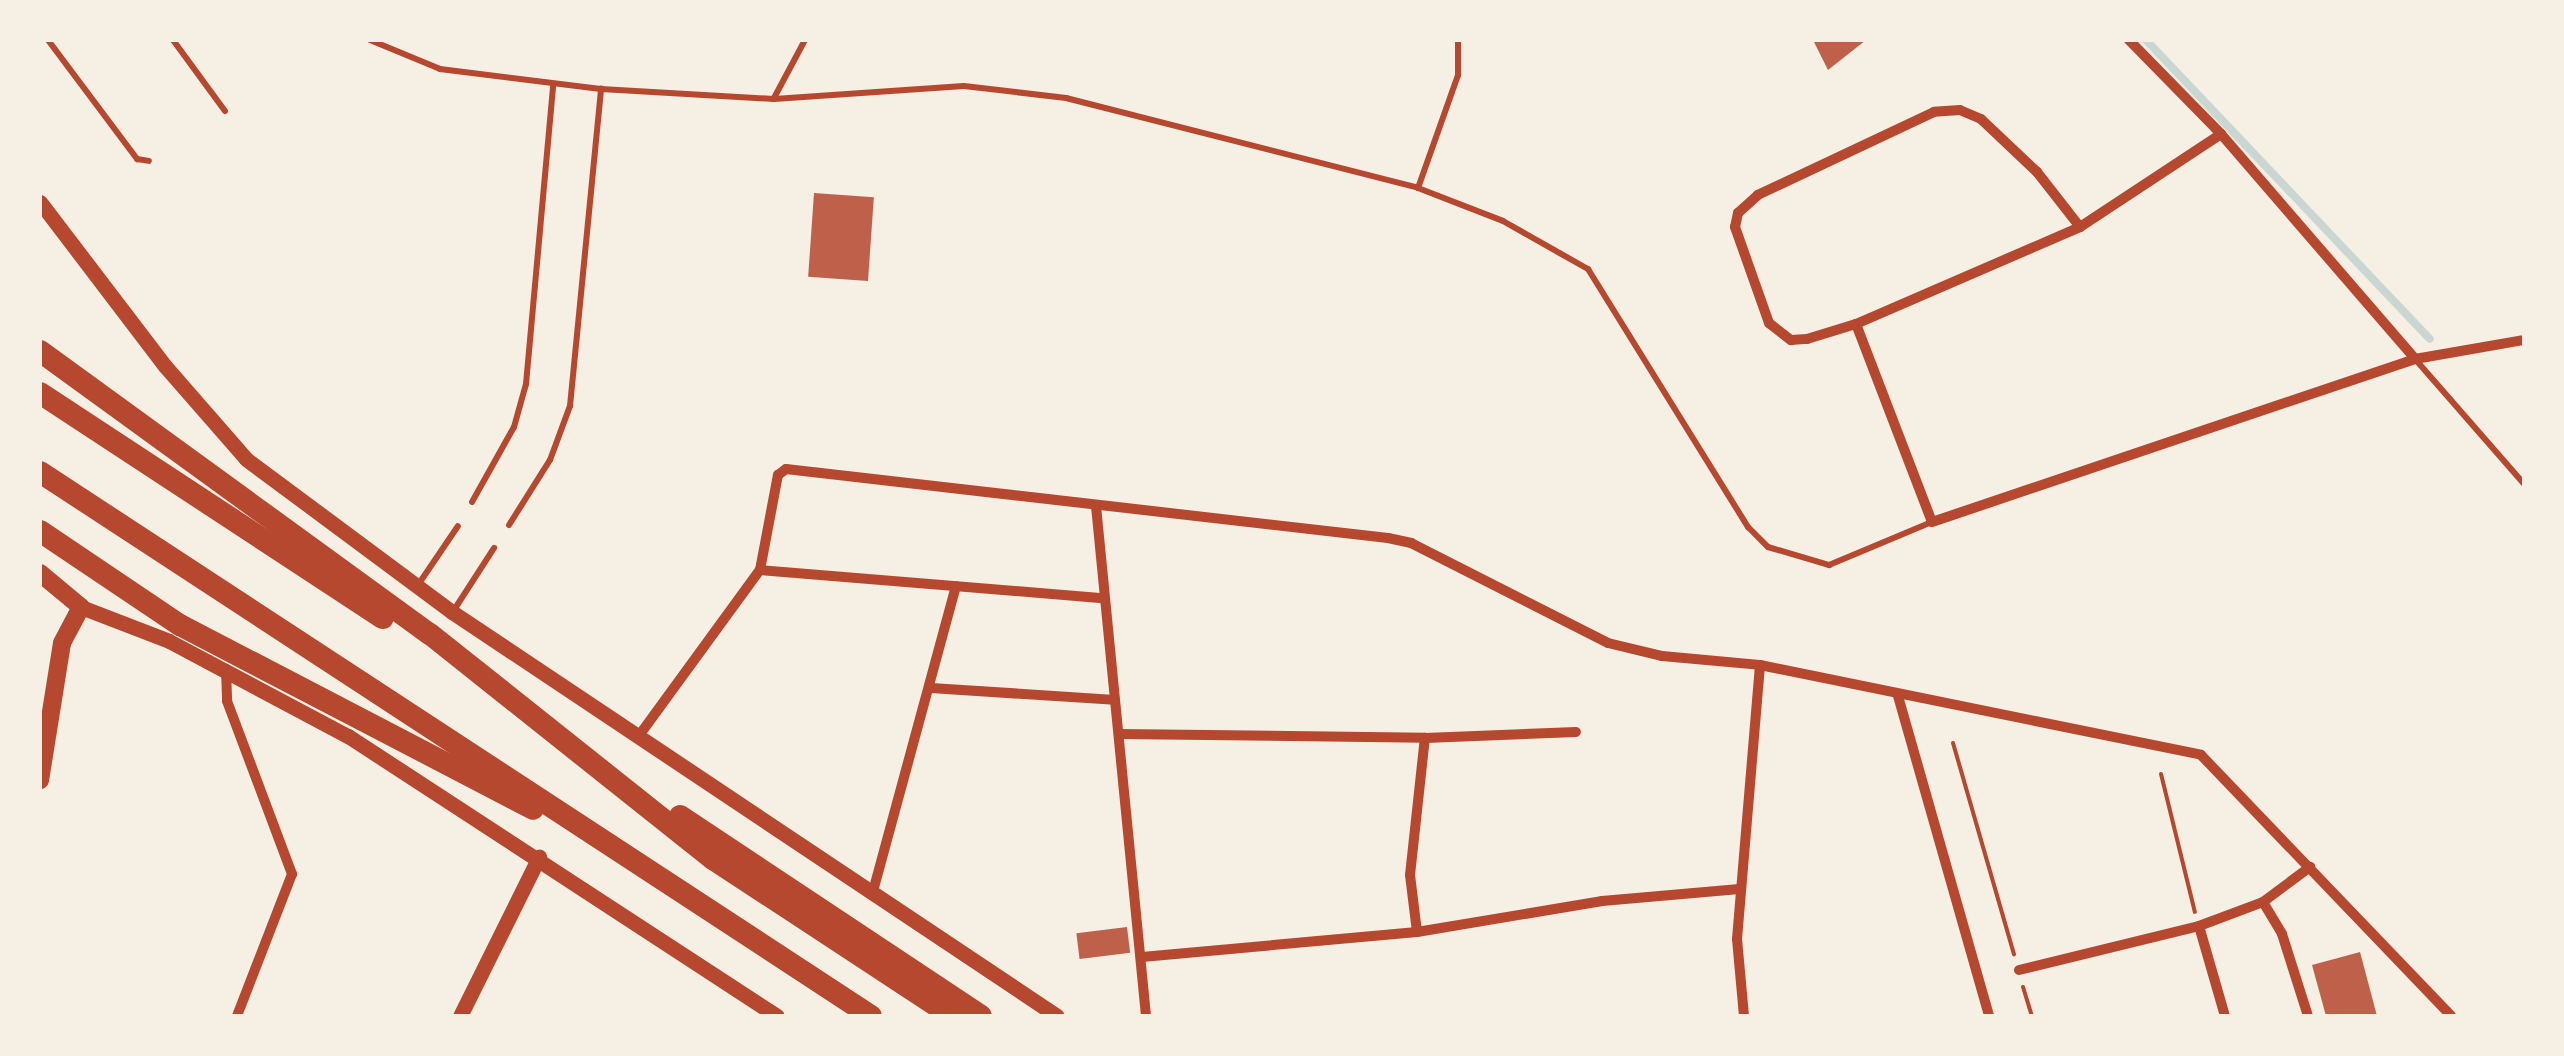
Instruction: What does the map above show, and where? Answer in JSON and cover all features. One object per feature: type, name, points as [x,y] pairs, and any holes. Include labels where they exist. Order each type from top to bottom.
[{"type":"highway","points":[[40,351],[430,634],[714,859],[952,1016]]},
{"type":"highway","points":[[40,393],[982,1016]]},
{"type":"highway","points":[[40,472],[870,1016]]},
{"type":"highway","points":[[40,531],[180,625],[354,721],[695,888],[890,1016]]},
{"type":"main road","points":[[40,780],[62,644],[81,608],[44,579]]},
{"type":"street","points":[[2129,40],[2221,134],[2415,359]]},
{"type":"street","points":[[2080,226],[2038,172],[1981,119],[1960,110],[1934,112],[1758,195],[1738,212],[1735,227],[1770,323],[1791,340],[1856,324],[2080,226],[2221,134]]},
{"type":"street","points":[[40,202],[165,366],[246,459],[452,612],[1056,1016]]},
{"type":"street","points":[[1856,324],[1932,522],[2415,359],[2524,340]]},
{"type":"street","points":[[638,737],[760,570],[778,475],[786,469],[1403,540],[1608,643],[1662,656],[1760,665],[2201,755],[2232,783],[2451,1016]]},
{"type":"street","points":[[1096,506],[1146,1016]]},
{"type":"street","points":[[760,570],[1104,598]]},
{"type":"street","points":[[872,895],[956,586]]},
{"type":"street","points":[[81,608],[226,669],[348,736],[539,857],[777,1016]]},
{"type":"street","points":[[1744,1016],[1739,889],[1760,665]]},
{"type":"street","points":[[226,669],[227,701],[292,874],[236,1016]]},
{"type":"street","points":[[931,688],[1115,700]]},
{"type":"street","points":[[1898,696],[1990,1016]]},
{"type":"street","points":[[1118,734],[1425,738],[1576,732]]},
{"type":"street","points":[[1416,932],[1410,875],[1425,738]]},
{"type":"street","points":[[460,1016],[539,857]]},
{"type":"street","points":[[2019,970],[2198,926],[2263,902],[2310,867]]},
{"type":"street","points":[[1142,957],[1416,932],[1602,901],[1739,889]]},
{"type":"street","points":[[2263,902],[2282,934],[2308,1016]]},
{"type":"street","points":[[2198,926],[2225,1016]]},
{"type":"lane","points":[[48,40],[136,159],[149,162]]},
{"type":"lane","points":[[173,40],[226,111]]},
{"type":"lane","points":[[370,40],[440,69],[553,85],[774,99],[964,86],[1066,98],[1418,188],[1503,221],[1588,269],[1748,527],[1795,560],[1829,565],[1932,522]]},
{"type":"lane","points":[[774,99],[805,40]]},
{"type":"lane","points":[[1418,188],[1458,75],[1458,40]]},
{"type":"lane","points":[[472,502],[514,427],[526,384],[553,85]]},
{"type":"lane","points":[[509,525],[550,460],[570,406],[601,89]]},
{"type":"lane","points":[[2415,359],[2524,484]]},
{"type":"lane","points":[[418,586],[458,526]]},
{"type":"lane","points":[[452,612],[494,548]]},
{"type":"path","points":[[1953,743],[2032,1016]]},
{"type":"path","points":[[2162,774],[2198,926]]},
{"type":"building","points":[[1813,40],[1866,40],[1828,70]]},
{"type":"building","points":[[814,193],[874,197],[868,281],[808,277]]},
{"type":"building","points":[[1127,927],[1130,953],[1080,959],[1076,933]]},
{"type":"building","points":[[2360,952],[2377,1016],[2326,1016],[2312,965]]},
{"type":"waterway","points":[[2146,40],[2430,339]]}]
